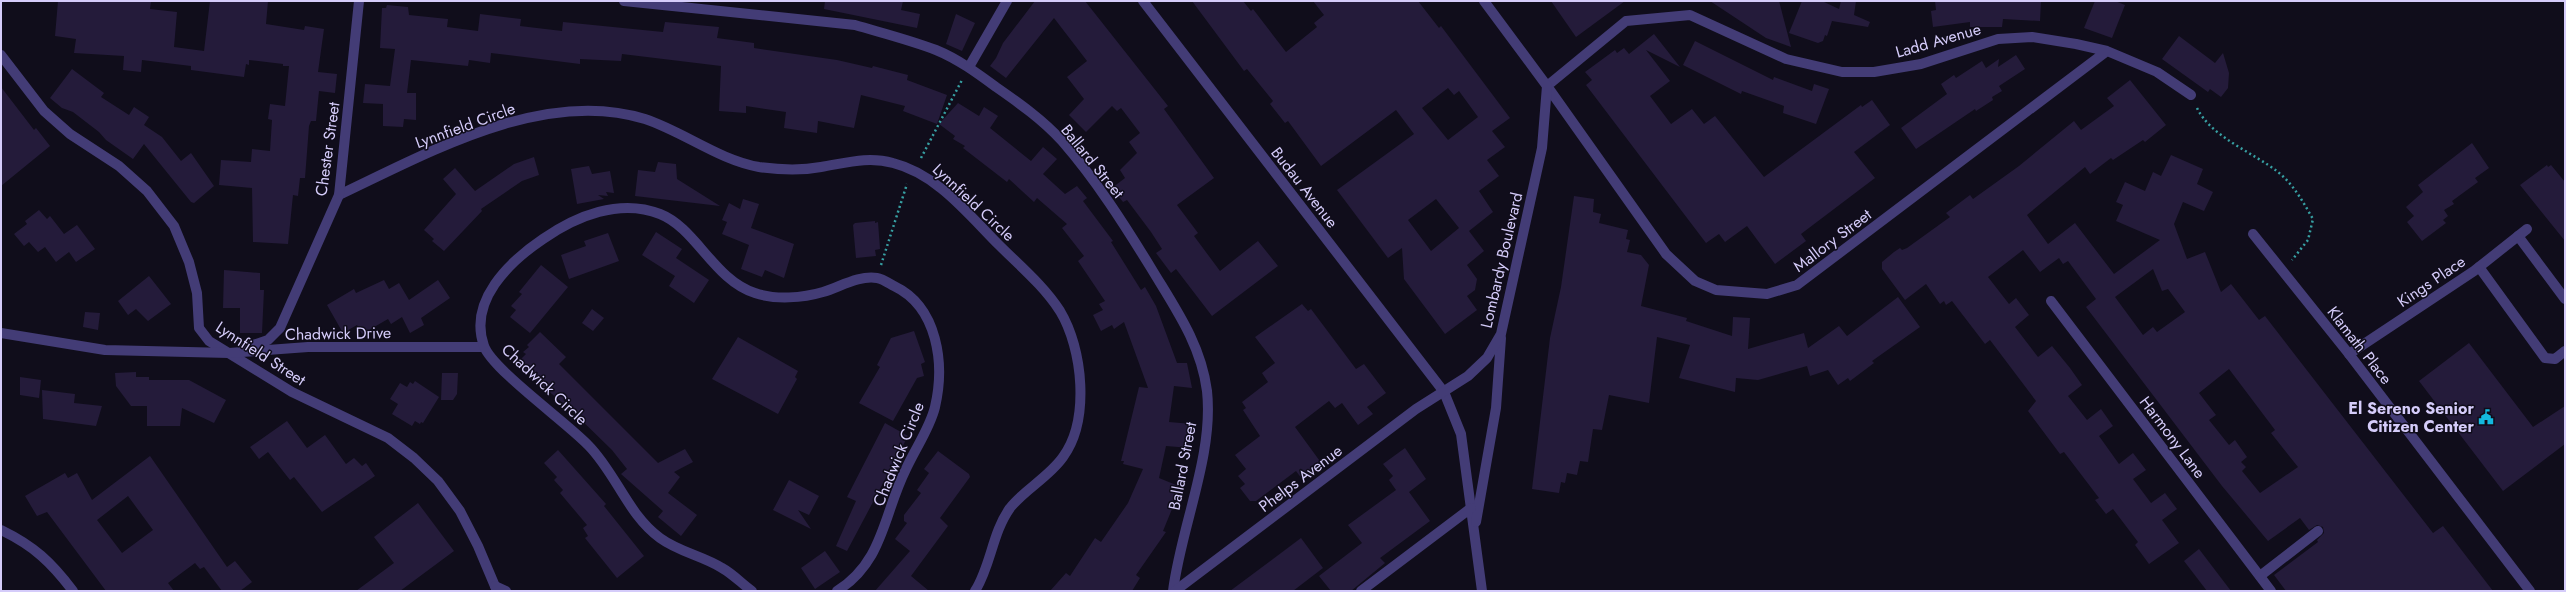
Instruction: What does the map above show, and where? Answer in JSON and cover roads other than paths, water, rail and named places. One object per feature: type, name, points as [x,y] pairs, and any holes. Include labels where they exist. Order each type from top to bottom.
[{"type":"street","name":"Chester Street","points":[[229,353],[268,340],[280,328],[339,195],[359,1]]},
{"type":"street","name":"Ballard Street","points":[[624,1],[855,25],[937,51],[969,67],[1022,106],[1060,140],[1091,177],[1129,232],[1191,332],[1202,362],[1207,393],[1206,433],[1199,473],[1177,557],[1174,591]]},
{"type":"street","points":[[969,67],[1007,1]]},
{"type":"street","name":"Budau Avenue","points":[[1143,1],[1444,392]]},
{"type":"street","points":[[1484,1],[1547,86]]},
{"type":"street","name":"Ladd Avenue","points":[[1547,86],[1626,21],[1690,15],[1786,59],[1842,72],[1874,72],[1921,64],[1998,39],[2032,38],[2107,50],[2157,72],[2191,95]]},
{"type":"street","name":"Mallory Street","points":[[1547,86],[1641,221],[1680,268],[1695,281],[1716,290],[1767,294],[1798,285],[2107,50]]},
{"type":"street","name":"Lynnfield Street","points":[[1,55],[44,111],[70,134],[119,166],[147,191],[174,226],[189,262],[197,293],[199,328],[209,341],[292,392],[388,438],[414,458],[438,481],[460,511],[478,546],[496,588]]},
{"type":"street","name":"Lombardy Boulevard","points":[[1444,392],[1468,376],[1487,358],[1501,334],[1542,148],[1547,86]]},
{"type":"street","name":"Lynnfield Circle","points":[[339,195],[467,137],[512,121],[554,113],[610,112],[643,119],[679,132],[729,157],[756,166],[793,170],[868,158],[891,162],[915,170],[940,187],[1042,287],[1060,312],[1069,331],[1079,371],[1079,412],[1073,435],[1064,456],[1010,509],[997,533],[983,579],[975,591]]},
{"type":"street","name":"Chadwick Circle","points":[[752,591],[721,568],[693,557],[660,538],[640,519],[608,468],[590,446],[497,365],[484,347],[481,320],[490,291],[507,267],[543,238],[575,220],[597,212],[628,208],[660,214],[679,225],[706,257],[731,279],[755,293],[790,297],[821,292],[853,280],[877,278],[900,288],[918,303],[930,323],[938,352],[940,378],[934,409],[904,472],[880,541],[870,561],[849,583],[837,591]]},
{"type":"street","name":"Kings Place","points":[[2349,354],[2479,267],[2527,229]]},
{"type":"street","name":"Klamath Place","points":[[2254,234],[2282,272],[2349,354],[2530,591]]},
{"type":"street","points":[[2518,236],[2565,298]]},
{"type":"street","points":[[2479,267],[2545,358],[2555,358],[2565,350]]},
{"type":"street","name":"Harmony Lane","points":[[2051,301],[2271,591]]},
{"type":"street","name":"Chadwick Drive","points":[[1,333],[105,350],[229,353],[308,348],[484,347]]},
{"type":"street","points":[[1474,531],[1496,408],[1501,334]]},
{"type":"street","points":[[1444,392],[1461,434],[1482,591]]},
{"type":"street","name":"Phelps Avenue","points":[[1174,591],[1410,414],[1444,392]]},
{"type":"street","points":[[1361,591],[1471,508]]},
{"type":"street","points":[[1,530],[25,542],[53,564],[73,591]]},
{"type":"street","points":[[2260,576],[2318,531]]},
{"type":"street","points":[[496,588],[506,591]]},
{"type":"place","name":"El Sereno Senior Citizen Center","points":[[2486,417]]}]
